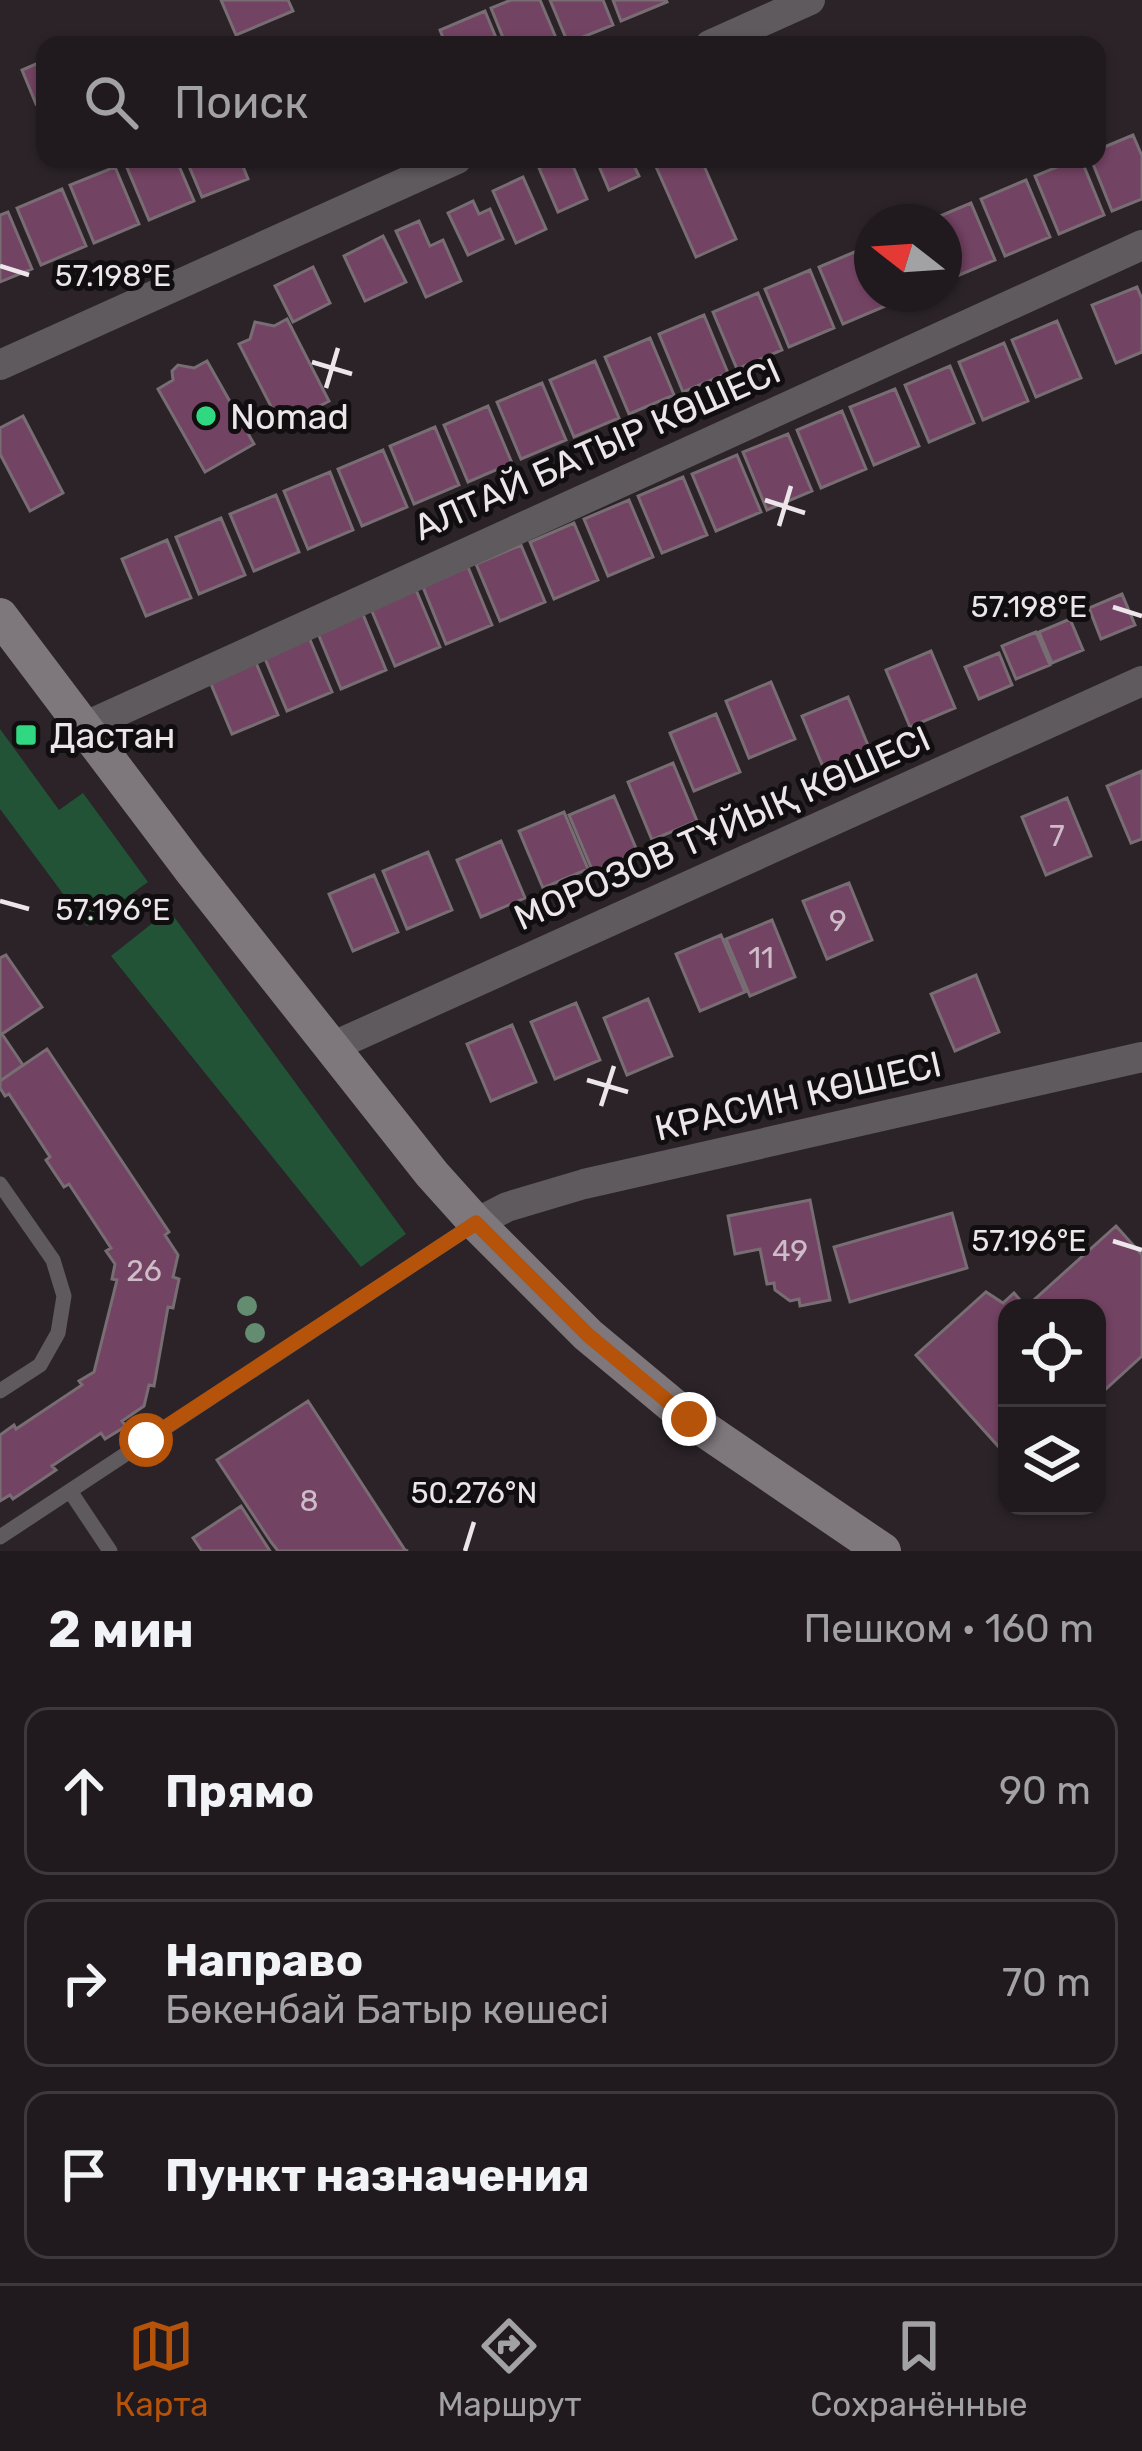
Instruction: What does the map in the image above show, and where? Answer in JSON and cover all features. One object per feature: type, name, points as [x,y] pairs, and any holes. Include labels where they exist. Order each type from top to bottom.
[{"type":"main road","points":[[0,616],[190,868],[476,1223],[588,1335],[689,1419],[884,1551]]},
{"type":"street","points":[[730,36],[810,0]]},
{"type":"street","points":[[0,365],[437,168]]},
{"type":"street","name":"АЛТАЙ БАТЫР КӨШЕСІ","points":[[84,727],[1142,244]]},
{"type":"street","name":"МОРОЗОВ ТҰЙЫҚ КӨШЕСІ","points":[[334,1046],[1142,681]]},
{"type":"street","name":"КРАСИН КӨШЕСІ","points":[[476,1223],[507,1207],[584,1184],[1142,1057]]},
{"type":"lane","points":[[0,1184],[53,1260],[64,1296],[58,1333],[40,1365],[0,1391]]},
{"type":"lane","points":[[0,1537],[476,1223]]},
{"type":"lane","points":[[70,1491],[110,1551]]},
{"type":"green space","points":[[0,729],[59,810],[83,793],[148,882],[87,926],[0,809]]},
{"type":"green space","points":[[169,910],[406,1234],[361,1267],[111,956]]},
{"type":"building","points":[[221,0],[288,0],[293,11],[236,35]]},
{"type":"building","points":[[511,0],[540,0],[555,36],[502,36],[491,8]]},
{"type":"building","points":[[550,0],[603,0],[613,25],[586,36],[565,36]]},
{"type":"building","points":[[613,0],[666,0],[667,2],[621,21]]},
{"type":"building","points":[[485,11],[495,36],[442,36],[440,30]]},
{"type":"building","points":[[36,64],[36,104],[22,70]]},
{"type":"building","points":[[1133,135],[1142,156],[1142,199],[1112,211],[1095,168],[1106,168],[1106,146]]},
{"type":"building","points":[[115,168],[139,224],[94,243],[70,185]]},
{"type":"building","points":[[127,168],[180,168],[194,201],[149,220]]},
{"type":"building","points":[[190,168],[244,168],[248,179],[202,197]]},
{"type":"building","points":[[539,168],[574,168],[587,199],[558,212]]},
{"type":"building","points":[[600,168],[635,168],[639,176],[609,190]]},
{"type":"building","points":[[657,168],[705,168],[736,239],[696,257]]},
{"type":"building","points":[[1054,168],[1085,168],[1104,215],[1059,234],[1035,176]]},
{"type":"building","points":[[523,177],[546,229],[516,243],[493,191]]},
{"type":"building","points":[[1026,180],[1050,237],[1005,256],[981,199]]},
{"type":"building","points":[[62,189],[86,246],[41,265],[17,208]]},
{"type":"building","points":[[473,201],[479,214],[490,209],[503,239],[468,255],[448,213]]},
{"type":"building","points":[[971,203],[995,260],[962,274],[962,207]]},
{"type":"building","points":[[8,212],[32,269],[0,282],[0,215]]},
{"type":"building","points":[[419,221],[430,246],[443,240],[461,281],[426,297],[396,231]]},
{"type":"building","points":[[383,236],[406,282],[365,301],[344,256]]},
{"type":"building","points":[[854,252],[854,312],[871,312],[843,324],[819,267]]},
{"type":"building","points":[[313,267],[330,303],[293,322],[275,286]]},
{"type":"building","points":[[810,270],[834,328],[789,347],[765,289]]},
{"type":"building","points":[[1137,287],[1142,299],[1142,352],[1116,363],[1092,305]]},
{"type":"building","points":[[758,293],[782,350],[737,369],[713,312]]},
{"type":"building","points":[[704,315],[728,373],[683,392],[659,334]]},
{"type":"building","points":[[287,319],[329,401],[281,426],[239,344],[250,339],[255,322],[274,326]]},
{"type":"building","points":[[1057,321],[1081,378],[1036,397],[1012,340]]},
{"type":"building","points":[[650,338],[674,395],[629,414],[605,357]]},
{"type":"building","points":[[1004,343],[1028,401],[983,420],[959,362]]},
{"type":"building","name":"Nomad","points":[[207,361],[254,444],[205,472],[158,389],[173,380],[172,371],[178,365],[194,368]]},
{"type":"building","points":[[595,361],[619,418],[574,437],[550,380]]},
{"type":"building","points":[[950,366],[974,423],[929,442],[905,385]]},
{"type":"building","points":[[542,383],[566,440],[521,459],[497,402]]},
{"type":"building","points":[[895,389],[919,446],[874,465],[850,407]]},
{"type":"building","points":[[488,406],[512,463],[468,482],[444,425]]},
{"type":"building","points":[[842,411],[866,469],[821,488],[797,430]]},
{"type":"building","points":[[23,416],[63,493],[30,511],[0,454],[0,428]]},
{"type":"building","points":[[435,427],[459,485],[414,504],[390,446]]},
{"type":"building","points":[[788,434],[812,491],[767,510],[743,452]]},
{"type":"building","points":[[383,450],[407,507],[362,526],[338,469]]},
{"type":"building","points":[[737,455],[761,512],[716,531],[692,474]]},
{"type":"building","points":[[330,472],[353,530],[308,549],[284,491]]},
{"type":"building","points":[[683,477],[707,535],[662,553],[638,496]]},
{"type":"building","points":[[276,495],[299,552],[254,571],[230,514]]},
{"type":"building","points":[[629,500],[653,557],[608,576],[584,519]]},
{"type":"building","points":[[221,518],[245,575],[199,594],[176,537]]},
{"type":"building","points":[[574,523],[598,580],[554,599],[530,542]]},
{"type":"building","points":[[167,540],[191,598],[146,616],[122,559]]},
{"type":"building","points":[[521,545],[545,602],[500,621],[476,564]]},
{"type":"building","points":[[468,567],[492,625],[446,644],[423,587]]},
{"type":"building","points":[[416,590],[440,647],[395,666],[371,609]]},
{"type":"building","points":[[1122,594],[1135,625],[1101,639],[1089,608]]},
{"type":"building","points":[[362,612],[386,670],[341,689],[317,631]]},
{"type":"building","points":[[1070,619],[1083,650],[1052,663],[1039,632]]},
{"type":"building","points":[[1036,632],[1050,665],[1016,679],[1002,646]]},
{"type":"building","points":[[308,635],[332,692],[287,711],[263,654]]},
{"type":"building","points":[[931,651],[955,708],[910,727],[886,670]]},
{"type":"building","points":[[999,653],[1012,685],[979,699],[965,667]]},
{"type":"building","points":[[254,658],[278,715],[232,734],[208,677]]},
{"type":"building","points":[[771,682],[795,739],[749,758],[726,701]]},
{"type":"building","points":[[848,697],[872,755],[826,774],[802,716]]},
{"type":"building","points":[[716,714],[740,772],[694,791],[670,733]]},
{"type":"building","points":[[673,763],[697,821],[652,840],[628,782]]},
{"type":"building","points":[[1142,771],[1142,839],[1131,843],[1107,786]]},
{"type":"building","points":[[614,796],[638,853],[593,872],[569,815]]},
{"type":"building","points":[[1067,798],[1091,856],[1046,875],[1022,817]]},
{"type":"building","points":[[564,812],[588,869],[543,888],[519,831]]},
{"type":"building","points":[[501,841],[525,898],[481,917],[457,860]]},
{"type":"building","points":[[428,852],[452,910],[407,929],[383,871]]},
{"type":"building","points":[[374,875],[398,932],[353,951],[329,894]]},
{"type":"building","points":[[849,883],[872,940],[827,959],[803,901]]},
{"type":"building","points":[[772,920],[795,977],[750,996],[726,939]]},
{"type":"building","points":[[721,935],[745,992],[700,1011],[676,954]]},
{"type":"building","points":[[6,955],[42,1007],[2,1034],[23,1065],[0,1081],[0,958]]},
{"type":"building","points":[[976,975],[999,1032],[955,1051],[931,994]]},
{"type":"building","points":[[648,999],[672,1056],[627,1075],[604,1018]]},
{"type":"building","points":[[576,1003],[600,1060],[555,1079],[531,1022]]},
{"type":"building","points":[[512,1025],[536,1082],[491,1101],[467,1044]]},
{"type":"building","points":[[47,1049],[169,1232],[165,1235],[178,1255],[173,1277],[179,1279],[173,1308],[168,1307],[154,1386],[149,1385],[144,1406],[122,1421],[126,1426],[105,1439],[101,1433],[13,1499],[10,1495],[0,1501],[0,1435],[82,1385],[79,1381],[94,1372],[117,1280],[112,1279],[115,1264],[106,1251],[111,1248],[69,1184],[64,1187],[46,1160],[50,1157],[9,1094],[5,1096],[0,1088],[0,1081]]},
{"type":"building","points":[[810,1200],[830,1300],[800,1306],[799,1299],[790,1301],[775,1290],[774,1283],[767,1284],[760,1249],[735,1254],[728,1216]]},
{"type":"building","points":[[952,1213],[967,1268],[850,1302],[834,1247]]},
{"type":"building","points":[[1116,1226],[1142,1255],[1142,1356],[1106,1389],[1106,1299],[1035,1299]]},
{"type":"building","points":[[986,1292],[998,1300],[998,1446],[916,1355]]},
{"type":"building","points":[[308,1401],[408,1551],[278,1551],[271,1542],[217,1460]]},
{"type":"building","points":[[241,1506],[270,1551],[202,1551],[193,1538]]},
{"type":"place","name":"Nomad","points":[[206,416]]},
{"type":"place","name":"Дастан","points":[[26,735]]},
{"type":"route","points":[[146,1440],[476,1223],[588,1335],[689,1419]]}]
